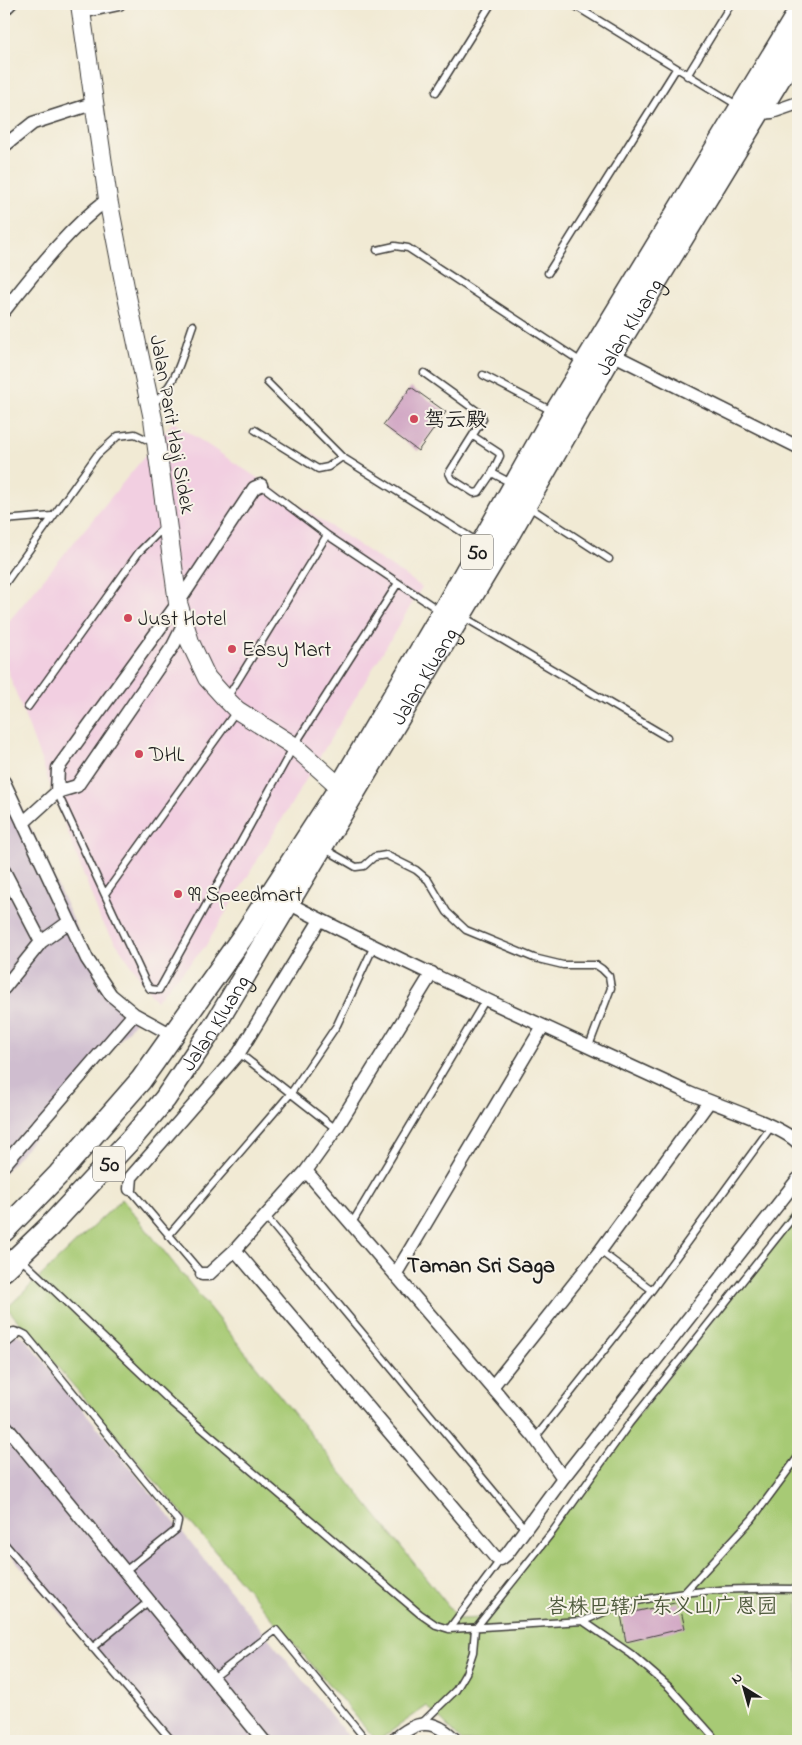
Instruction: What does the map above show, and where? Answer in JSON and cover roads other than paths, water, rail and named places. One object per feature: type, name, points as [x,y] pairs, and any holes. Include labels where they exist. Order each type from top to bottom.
[{"type":"highway","name":"Jalan Kluang","points":[[4,1231],[141,1080],[174,1036],[244,935],[451,613],[526,505],[750,110],[798,14]]},
{"type":"highway","name":"Jalan Kluang","points":[[11,1263],[49,1227],[132,1138],[165,1099],[218,1020],[322,848],[451,613],[481,544],[555,413],[750,110],[798,48]]},
{"type":"highway","points":[[141,1080],[138,1099],[146,1108],[152,1107],[165,1099]]},
{"type":"highway","points":[[32,1201],[49,1196],[53,1200],[54,1213],[49,1227]]},
{"type":"street","points":[[81,8],[119,4]]},
{"type":"street","name":"Jalan Parit Haji Sidek","points":[[81,8],[108,199],[151,406],[178,603],[184,624],[196,659],[207,678],[232,705],[294,746],[340,787]]},
{"type":"street","points":[[4,146],[33,123],[94,103]]},
{"type":"street","points":[[750,110],[772,112],[798,103]]},
{"type":"street","points":[[4,311],[50,253],[85,216],[108,199]]},
{"type":"street","points":[[612,354],[798,446]]},
{"type":"street","points":[[57,792],[58,768],[178,603],[254,488],[261,486]]},
{"type":"street","points":[[23,823],[57,792],[77,786],[174,646],[184,624]]},
{"type":"street","points":[[4,782],[86,959],[111,995],[134,1014],[174,1036]]},
{"type":"street","points":[[4,872],[41,942]]},
{"type":"street","points":[[288,903],[373,948],[432,973],[709,1102],[771,1127],[798,1144]]},
{"type":"street","points":[[130,1189],[131,1177],[239,1052],[320,920]]},
{"type":"street","points":[[4,988],[41,942],[69,922]]},
{"type":"street","points":[[202,1274],[209,1274],[235,1250],[306,1171],[336,1129],[432,973]]},
{"type":"street","points":[[4,1165],[134,1014]]},
{"type":"street","points":[[395,1275],[543,1026]]},
{"type":"street","points":[[492,1387],[600,1251],[709,1102]]},
{"type":"street","points":[[132,1138],[148,1157]]},
{"type":"street","points":[[306,1171],[535,1438],[563,1478]]},
{"type":"street","points":[[235,1250],[496,1558],[500,1559],[507,1554],[563,1478],[798,1179]]},
{"type":"street","points":[[4,1342],[14,1334]]},
{"type":"street","points":[[4,1424],[264,1741]]},
{"type":"street","points":[[393,1741],[407,1729],[422,1723],[437,1726],[456,1741]]},
{"type":"lane","points":[[4,14],[14,4]]},
{"type":"lane","points":[[436,92],[491,4]]},
{"type":"lane","points":[[572,4],[687,76],[750,110]]},
{"type":"lane","points":[[687,76],[731,4]]},
{"type":"lane","points":[[548,273],[676,69]]},
{"type":"lane","points":[[377,250],[395,246],[408,248],[586,365]]},
{"type":"lane","points":[[151,406],[166,392],[175,379],[193,325]]},
{"type":"lane","points":[[424,373],[481,414],[483,419],[449,473],[452,478],[474,493],[478,492],[492,473],[500,456],[499,453],[473,436]]},
{"type":"lane","points":[[483,375],[555,413]]},
{"type":"lane","points":[[267,382],[342,457],[481,544]]},
{"type":"lane","points":[[255,430],[318,469],[328,467],[342,457]]},
{"type":"lane","points":[[4,585],[97,455],[118,436],[135,434],[157,444]]},
{"type":"lane","points":[[492,473],[514,485]]},
{"type":"lane","points":[[261,486],[398,583],[667,737]]},
{"type":"lane","points":[[526,505],[610,559]]},
{"type":"lane","points":[[4,520],[52,516]]},
{"type":"lane","points":[[28,707],[140,552],[168,522]]},
{"type":"lane","points":[[105,894],[232,705],[328,535]]},
{"type":"lane","points":[[57,792],[146,984],[150,988],[159,990],[294,746],[398,583]]},
{"type":"lane","points":[[322,848],[356,867],[364,866],[374,857],[386,855],[416,870],[428,880],[446,912],[466,930],[534,958],[571,966],[596,965],[602,969],[609,976],[611,988],[589,1046]]},
{"type":"lane","points":[[168,1236],[291,1093],[337,1025],[373,948]]},
{"type":"lane","points":[[352,1223],[486,999]]},
{"type":"lane","points":[[239,1052],[336,1129]]},
{"type":"lane","points":[[535,1438],[652,1290],[771,1127]]},
{"type":"lane","points":[[130,1189],[202,1274]]},
{"type":"lane","points":[[422,1723],[456,1690],[466,1673],[474,1652],[476,1629],[553,1531],[629,1424],[798,1211]]},
{"type":"lane","points":[[266,1217],[525,1529]]},
{"type":"lane","points":[[600,1251],[652,1290]]},
{"type":"lane","points":[[11,1263],[396,1596],[436,1625],[450,1630],[583,1621],[622,1605],[684,1593],[715,1590],[798,1589]]},
{"type":"lane","points":[[14,1334],[20,1332],[26,1334],[178,1522],[176,1530],[125,1570]]},
{"type":"lane","points":[[684,1593],[752,1520],[798,1457]]},
{"type":"lane","points":[[4,1543],[172,1741]]},
{"type":"lane","points":[[450,1630],[500,1559]]},
{"type":"lane","points":[[92,1648],[149,1600]]},
{"type":"lane","points":[[583,1621],[631,1654],[669,1687],[712,1735],[714,1741]]},
{"type":"lane","points":[[213,1678],[276,1630],[367,1741]]},
{"type":"place","name":"驾云殿","points":[[414,419]]},
{"type":"place","name":"Just Hotel","points":[[128,618]]},
{"type":"place","name":"Easy Mart","points":[[232,649]]},
{"type":"place","name":"DHL","points":[[139,754]]},
{"type":"place","name":"99 Speedmart","points":[[178,894]]},
{"type":"district","name":"Taman Sri Saga","points":[[481,1264]]},
{"type":"park label","name":"峇株巴辖广东义山广恩园","points":[[662,1606]]}]
